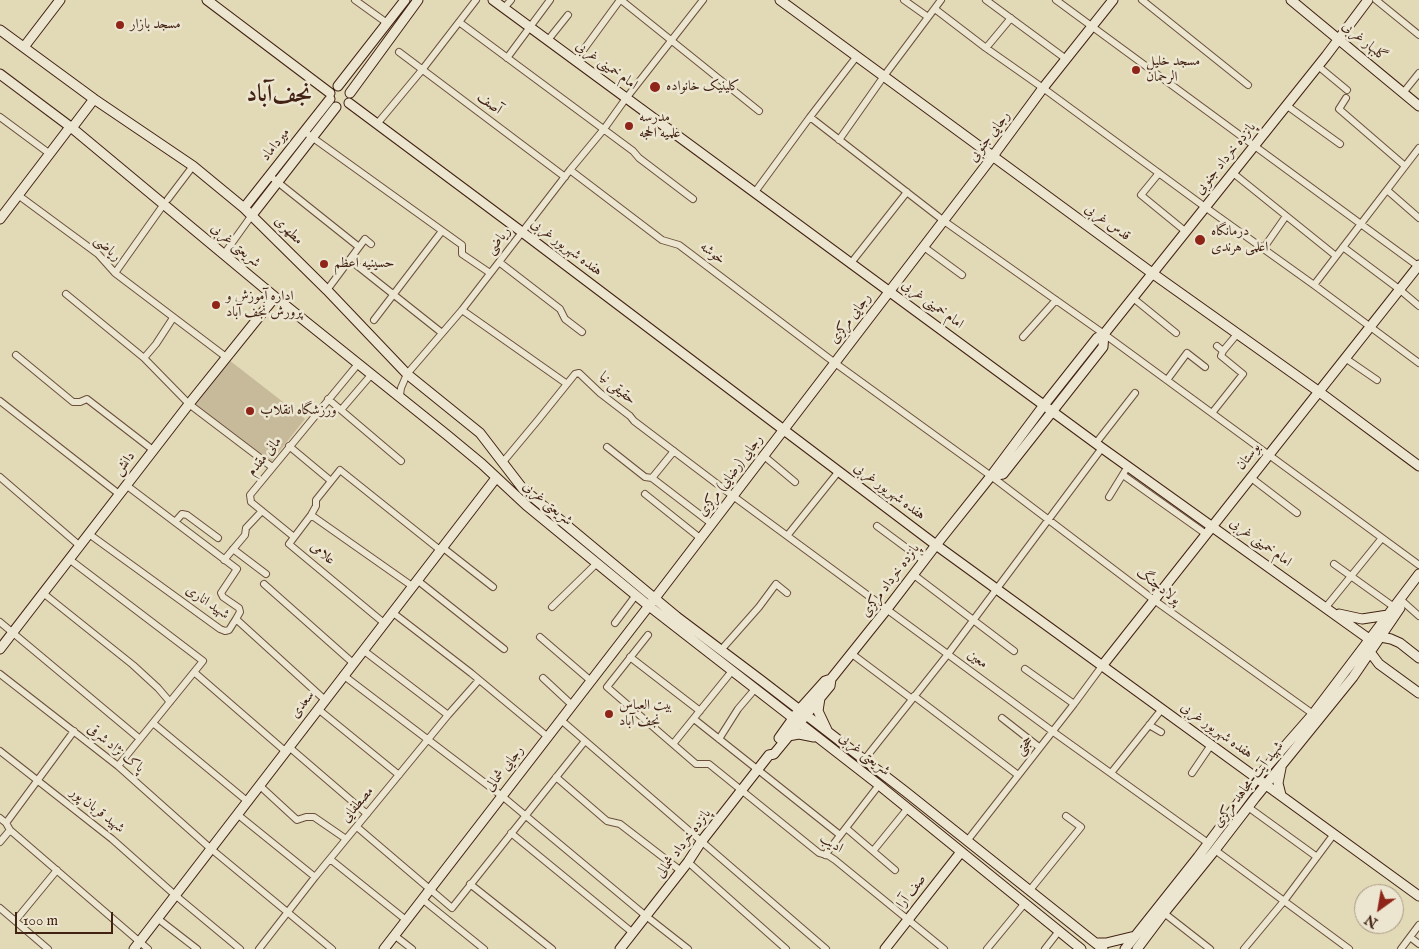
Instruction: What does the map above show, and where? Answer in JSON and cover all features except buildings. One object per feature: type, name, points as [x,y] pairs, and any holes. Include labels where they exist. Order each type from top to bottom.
[{"type":"street","points":[[24,47],[60,0]]},
{"type":"street","points":[[207,0],[330,96]]},
{"type":"street","points":[[355,0],[387,23]]},
{"type":"street","points":[[405,0],[335,88],[330,96],[331,103],[336,107],[343,107],[349,103],[350,93],[418,0]]},
{"type":"street","points":[[377,124],[476,0]]},
{"type":"street","name":"امام خمینی غربی","points":[[493,0],[1052,411],[1369,639]]},
{"type":"street","points":[[504,8],[511,0]]},
{"type":"street","points":[[507,58],[550,0]]},
{"type":"street","points":[[576,60],[620,0],[759,110]]},
{"type":"street","name":"ریاضی","points":[[388,388],[394,388],[398,385],[403,374],[407,376],[462,310],[570,170],[604,130],[626,98],[703,0]]},
{"type":"street","name":"قدس غربی","points":[[780,0],[1419,466]]},
{"type":"street","points":[[904,0],[928,17]]},
{"type":"street","points":[[839,140],[941,0]]},
{"type":"street","points":[[986,0],[1066,59]]},
{"type":"street","points":[[1056,0],[1418,266]]},
{"type":"street","name":"رجایی جنوبی","points":[[890,291],[1043,88],[1113,0]]},
{"type":"street","points":[[1142,0],[1248,85]]},
{"type":"street","name":"گلبهار غربی","points":[[1290,0],[1419,106]]},
{"type":"street","name":"پانزده خرداد جنوبی","points":[[1044,405],[1097,338],[1104,334],[1204,207],[1255,146],[1368,0]]},
{"type":"street","points":[[1376,0],[1419,35]]},
{"type":"street","points":[[935,9],[1204,207],[1370,326],[1419,364]]},
{"type":"street","points":[[548,40],[568,15]]},
{"type":"street","points":[[986,48],[1011,18]]},
{"type":"street","points":[[459,22],[693,199]]},
{"type":"street","name":"مطهری","points":[[0,30],[92,97],[193,166],[252,215],[407,376],[480,433],[523,489]]},
{"type":"street","name":"آصف","points":[[399,52],[565,177]]},
{"type":"street","points":[[755,192],[857,56]]},
{"type":"street","points":[[1318,66],[1347,90]]},
{"type":"street","points":[[1403,93],[1419,73]]},
{"type":"street","name":"شریعتی غربی","points":[[0,74],[166,202],[275,297],[447,434],[526,505],[636,595],[677,617],[756,676],[1103,949]]},
{"type":"street","points":[[338,86],[345,88],[350,93]]},
{"type":"street","name":"میرداماد","points":[[244,208],[330,96]]},
{"type":"street","points":[[0,219],[92,97]]},
{"type":"street","points":[[1346,98],[1339,109],[1406,166]]},
{"type":"street","name":"هفده شهریور غربی","points":[[349,103],[936,545],[1419,896]]},
{"type":"street","points":[[1286,106],[1340,144]]},
{"type":"street","name":"میرداماد","points":[[252,215],[336,107]]},
{"type":"street","points":[[0,117],[50,154]]},
{"type":"street","points":[[810,117],[944,221],[1104,334],[1419,565]]},
{"type":"street","points":[[304,132],[462,245],[462,254],[490,274]]},
{"type":"street","points":[[1314,285],[1419,148]]},
{"type":"street","points":[[115,273],[193,166]]},
{"type":"street","name":"خوشه","points":[[570,170],[662,240],[679,245],[835,363],[991,476]]},
{"type":"street","points":[[1233,172],[1336,256]]},
{"type":"street","points":[[1159,174],[1141,195],[1186,231]]},
{"type":"street","points":[[270,176],[360,247]]},
{"type":"street","points":[[1387,190],[1419,218]]},
{"type":"street","points":[[851,263],[907,192]]},
{"type":"street","name":"ریاضی","points":[[18,195],[98,254],[115,273],[226,357]]},
{"type":"street","points":[[244,208],[245,224]]},
{"type":"street","points":[[224,254],[252,215]]},
{"type":"street","points":[[1263,249],[1286,216]]},
{"type":"street","points":[[374,320],[442,231]]},
{"type":"street","points":[[326,290],[365,239],[371,244]]},
{"type":"street","points":[[924,247],[962,275]]},
{"type":"street","points":[[1343,248],[1419,306]]},
{"type":"street","points":[[350,260],[442,333]]},
{"type":"street","points":[[499,262],[560,310],[565,319],[582,332]]},
{"type":"street","name":"بوستان","points":[[1102,666],[1418,266]]},
{"type":"street","name":"رجایی مرکزی","points":[[835,363],[890,291]]},
{"type":"street","points":[[66,294],[144,358],[189,404],[272,467]]},
{"type":"street","name":"دانش","points":[[0,650],[153,450],[275,297]]},
{"type":"street","points":[[1133,298],[1176,333]]},
{"type":"street","points":[[1023,337],[1056,300]]},
{"type":"street","points":[[462,310],[567,384],[503,462]]},
{"type":"street","points":[[144,358],[173,318]]},
{"type":"street","points":[[1212,413],[1243,374],[1221,356],[1238,333]]},
{"type":"street","name":"پانزده خرداد جنوبی","points":[[1052,411],[1103,347],[1104,334]]},
{"type":"street","points":[[1217,346],[1223,352]]},
{"type":"street","points":[[1166,380],[1187,353],[1204,367]]},
{"type":"street","points":[[16,354],[73,402],[87,399],[153,450]]},
{"type":"street","points":[[1345,358],[1377,380]]},
{"type":"street","name":"رجایی (رضایی) مرکزی","points":[[652,602],[835,363]]},
{"type":"street","name":"مانی مقدم","points":[[294,537],[251,502],[250,495],[358,364]]},
{"type":"street","name":"حقیقی نیا","points":[[567,384],[574,374],[579,373],[634,421],[787,536]]},
{"type":"street","points":[[341,410],[371,375]]},
{"type":"street","points":[[403,400],[400,395],[401,388],[407,376]]},
{"type":"street","points":[[864,760],[948,654],[972,619],[1048,519],[1135,393]]},
{"type":"street","points":[[328,399],[400,461]]},
{"type":"street","points":[[0,401],[119,494]]},
{"type":"street","name":"پانزده خرداد مرکزی","points":[[802,712],[825,681],[831,679],[888,610],[1044,405]]},
{"type":"street","name":"پانزده خرداد مرکزی","points":[[991,476],[1003,474],[1052,411]]},
{"type":"street","points":[[289,446],[331,481]]},
{"type":"street","points":[[607,448],[645,477],[652,478],[712,524]]},
{"type":"street","points":[[652,478],[674,451]]},
{"type":"street","points":[[764,456],[796,482]]},
{"type":"street","points":[[1108,496],[1129,466]]},
{"type":"street","name":"علامی","points":[[384,623],[289,544],[311,515],[316,506],[316,500],[340,470],[441,548]]},
{"type":"street","points":[[787,536],[839,471]]},
{"type":"street","points":[[1123,475],[1206,534]]},
{"type":"street","name":"پولادچنگ","points":[[991,476],[1154,600],[1313,714]]},
{"type":"street","points":[[0,477],[80,546]]},
{"type":"street","name":"سعدی","points":[[134,949],[496,478]]},
{"type":"street","points":[[1250,478],[1297,512]]},
{"type":"street","points":[[126,485],[237,569],[221,593],[223,597],[238,608],[240,612],[236,619]]},
{"type":"street","name":"شریعتی غربی","points":[[523,489],[732,672],[908,808],[1081,949]]},
{"type":"street","points":[[645,494],[700,538]]},
{"type":"street","points":[[224,560],[245,534],[246,528],[262,511]]},
{"type":"street","points":[[175,522],[182,514],[187,515],[218,538]]},
{"type":"street","points":[[311,515],[414,583],[504,649]]},
{"type":"street","points":[[877,526],[924,562]]},
{"type":"street","name":"شهید اناری","points":[[89,534],[220,629],[229,630],[236,619],[324,700]]},
{"type":"street","name":"معین","points":[[787,536],[1212,846],[1349,949]]},
{"type":"street","points":[[1382,538],[1351,576],[1328,609],[1350,617],[1362,618],[1391,614]]},
{"type":"street","points":[[441,548],[493,587]]},
{"type":"street","points":[[233,549],[266,574]]},
{"type":"street","points":[[69,559],[203,661],[118,766]]},
{"type":"street","points":[[552,607],[597,563]]},
{"type":"street","points":[[1334,564],[1351,576],[1391,614]]},
{"type":"street","points":[[1402,601],[1419,574]]},
{"type":"street","points":[[914,575],[1014,651]]},
{"type":"street","points":[[264,584],[353,663]]},
{"type":"street","points":[[721,650],[759,607],[776,584],[787,593]]},
{"type":"street","points":[[1396,641],[1391,626],[1391,614],[1419,584]]},
{"type":"street","points":[[43,593],[133,665],[170,702]]},
{"type":"street","points":[[615,623],[636,595]]},
{"type":"street","points":[[1402,601],[1419,616]]},
{"type":"street","name":"رجایی شمالی","points":[[384,949],[652,602]]},
{"type":"street","points":[[392,612],[548,737]]},
{"type":"street","name":"شهید آیت-مجاهد مرکزی","points":[[1125,949],[1212,846],[1248,807],[1352,677],[1381,637],[1391,614]]},
{"type":"street","name":"شهید آیت-مجاهد مرکزی","points":[[1137,949],[1212,846],[1257,778],[1313,714],[1369,639],[1391,614]]},
{"type":"street","points":[[0,622],[140,739]]},
{"type":"street","points":[[648,635],[630,657],[700,711]]},
{"type":"street","points":[[540,637],[591,681]]},
{"type":"street","points":[[1419,658],[1396,641],[1381,637],[1369,639],[1370,652],[1382,666],[1419,693]]},
{"type":"street","points":[[363,650],[448,715]]},
{"type":"street","points":[[852,654],[1018,775]]},
{"type":"street","name":"ادیب","points":[[630,657],[607,688],[696,764],[709,764],[819,853],[836,860],[944,949]]},
{"type":"street","points":[[1352,677],[1364,666],[1370,664],[1382,666]]},
{"type":"street","name":"حجتی","points":[[967,841],[1102,666]]},
{"type":"street","points":[[1025,669],[1074,704]]},
{"type":"street","points":[[194,672],[367,814]]},
{"type":"street","points":[[673,744],[732,672]]},
{"type":"street","name":"پاک نژاد شرقی","points":[[0,674],[118,766],[210,848],[332,949]]},
{"type":"street","points":[[343,676],[502,796],[688,949]]},
{"type":"street","points":[[543,678],[572,705]]},
{"type":"street","name":"پانزده خرداد مرکزی","points":[[802,712],[820,698],[830,686],[831,679]]},
{"type":"street","name":"مصطفایی","points":[[259,949],[346,839],[479,680]]},
{"type":"street","points":[[719,739],[738,709],[755,688]]},
{"type":"street","points":[[820,698],[818,711],[828,732]]},
{"type":"street","points":[[318,709],[399,775]]},
{"type":"street","points":[[1110,773],[1162,709]]},
{"type":"street","name":"پانزده خرداد شمالی","points":[[769,755],[774,754],[788,736],[802,712]]},
{"type":"street","points":[[694,718],[840,835]]},
{"type":"street","points":[[1002,718],[1039,747]]},
{"type":"street","points":[[560,720],[826,949]]},
{"type":"street","name":"پانزده خرداد شمالی","points":[[620,949],[758,770],[769,755],[769,750],[796,721]]},
{"type":"street","points":[[153,723],[247,801]]},
{"type":"street","points":[[1149,725],[1161,732]]},
{"type":"street","points":[[6,823],[74,731]]},
{"type":"street","points":[[788,736],[799,734],[821,739]]},
{"type":"street","points":[[357,827],[452,908],[585,741]]},
{"type":"street","points":[[1192,773],[1211,744]]},
{"type":"street","name":"شهید قربان پور","points":[[0,751],[112,839],[175,895]]},
{"type":"street","points":[[1239,764],[1244,773],[1247,792]]},
{"type":"street","points":[[1281,766],[1278,783],[1281,795]]},
{"type":"street","points":[[556,777],[607,821],[620,824],[681,871]]},
{"type":"street","points":[[259,785],[297,820],[314,817],[346,839]]},
{"type":"street","points":[[825,855],[879,785]]},
{"type":"street","points":[[1255,798],[1264,793],[1271,792],[1281,795]]},
{"type":"street","points":[[1248,807],[1317,857]]},
{"type":"street","points":[[873,851],[908,808]]},
{"type":"street","points":[[237,814],[315,877]]},
{"type":"street","points":[[1030,890],[1081,827],[1066,816]]},
{"type":"street","points":[[0,818],[10,830],[148,949]]},
{"type":"street","points":[[846,828],[895,870]]},
{"type":"street","points":[[0,842],[10,830]]},
{"type":"street","points":[[511,833],[633,933]]},
{"type":"street","points":[[1244,949],[1334,834]]},
{"type":"street","name":"صف آرا","points":[[885,949],[961,852]]},
{"type":"street","points":[[330,859],[406,920]]},
{"type":"street","points":[[688,862],[786,949]]},
{"type":"street","points":[[15,921],[57,870]]},
{"type":"street","points":[[470,884],[552,949]]},
{"type":"street","points":[[175,895],[240,949]]},
{"type":"street","points":[[422,899],[484,949]]},
{"type":"street","points":[[987,949],[1025,903]]},
{"type":"street","points":[[0,908],[48,949]]},
{"type":"street","points":[[1164,913],[1210,949]]},
{"type":"street","points":[[158,918],[197,949]]},
{"type":"street","points":[[1401,949],[1419,925]]},
{"type":"street","points":[[1045,949],[1059,931]]},
{"type":"street","points":[[394,935],[412,949]]},
{"type":"street","points":[[1095,943],[1106,944],[1135,936]]},
{"type":"street","points":[[1410,937],[1419,944]]},
{"type":"shaded area","name":"ورزشگاه انقلاب","points":[[229,360],[305,419],[271,462],[194,404]]},
{"type":"place","name":"مسجد بازار","points":[[120,25]]},
{"type":"place","name":"مسجد خلیل الرحمان","points":[[1136,70]]},
{"type":"place","name":"کلینیک خانواده","points":[[655,87]]},
{"type":"place","name":"مدرسه علمیه الحجه","points":[[629,126]]},
{"type":"place","name":"درمانگاه اعلمی هرندی","points":[[1200,240]]},
{"type":"place","name":"حسینیه اعظم","points":[[324,264]]},
{"type":"place","name":"اداره آموزش و پرورش نجف آباد","points":[[216,305]]},
{"type":"place","name":"ورزشگاه انقلاب","points":[[250,411]]},
{"type":"place","name":"بیت العباس نجف آباد","points":[[609,714]]},
{"type":"district","name":"نجف‌آباد","points":[[279,96]]}]
